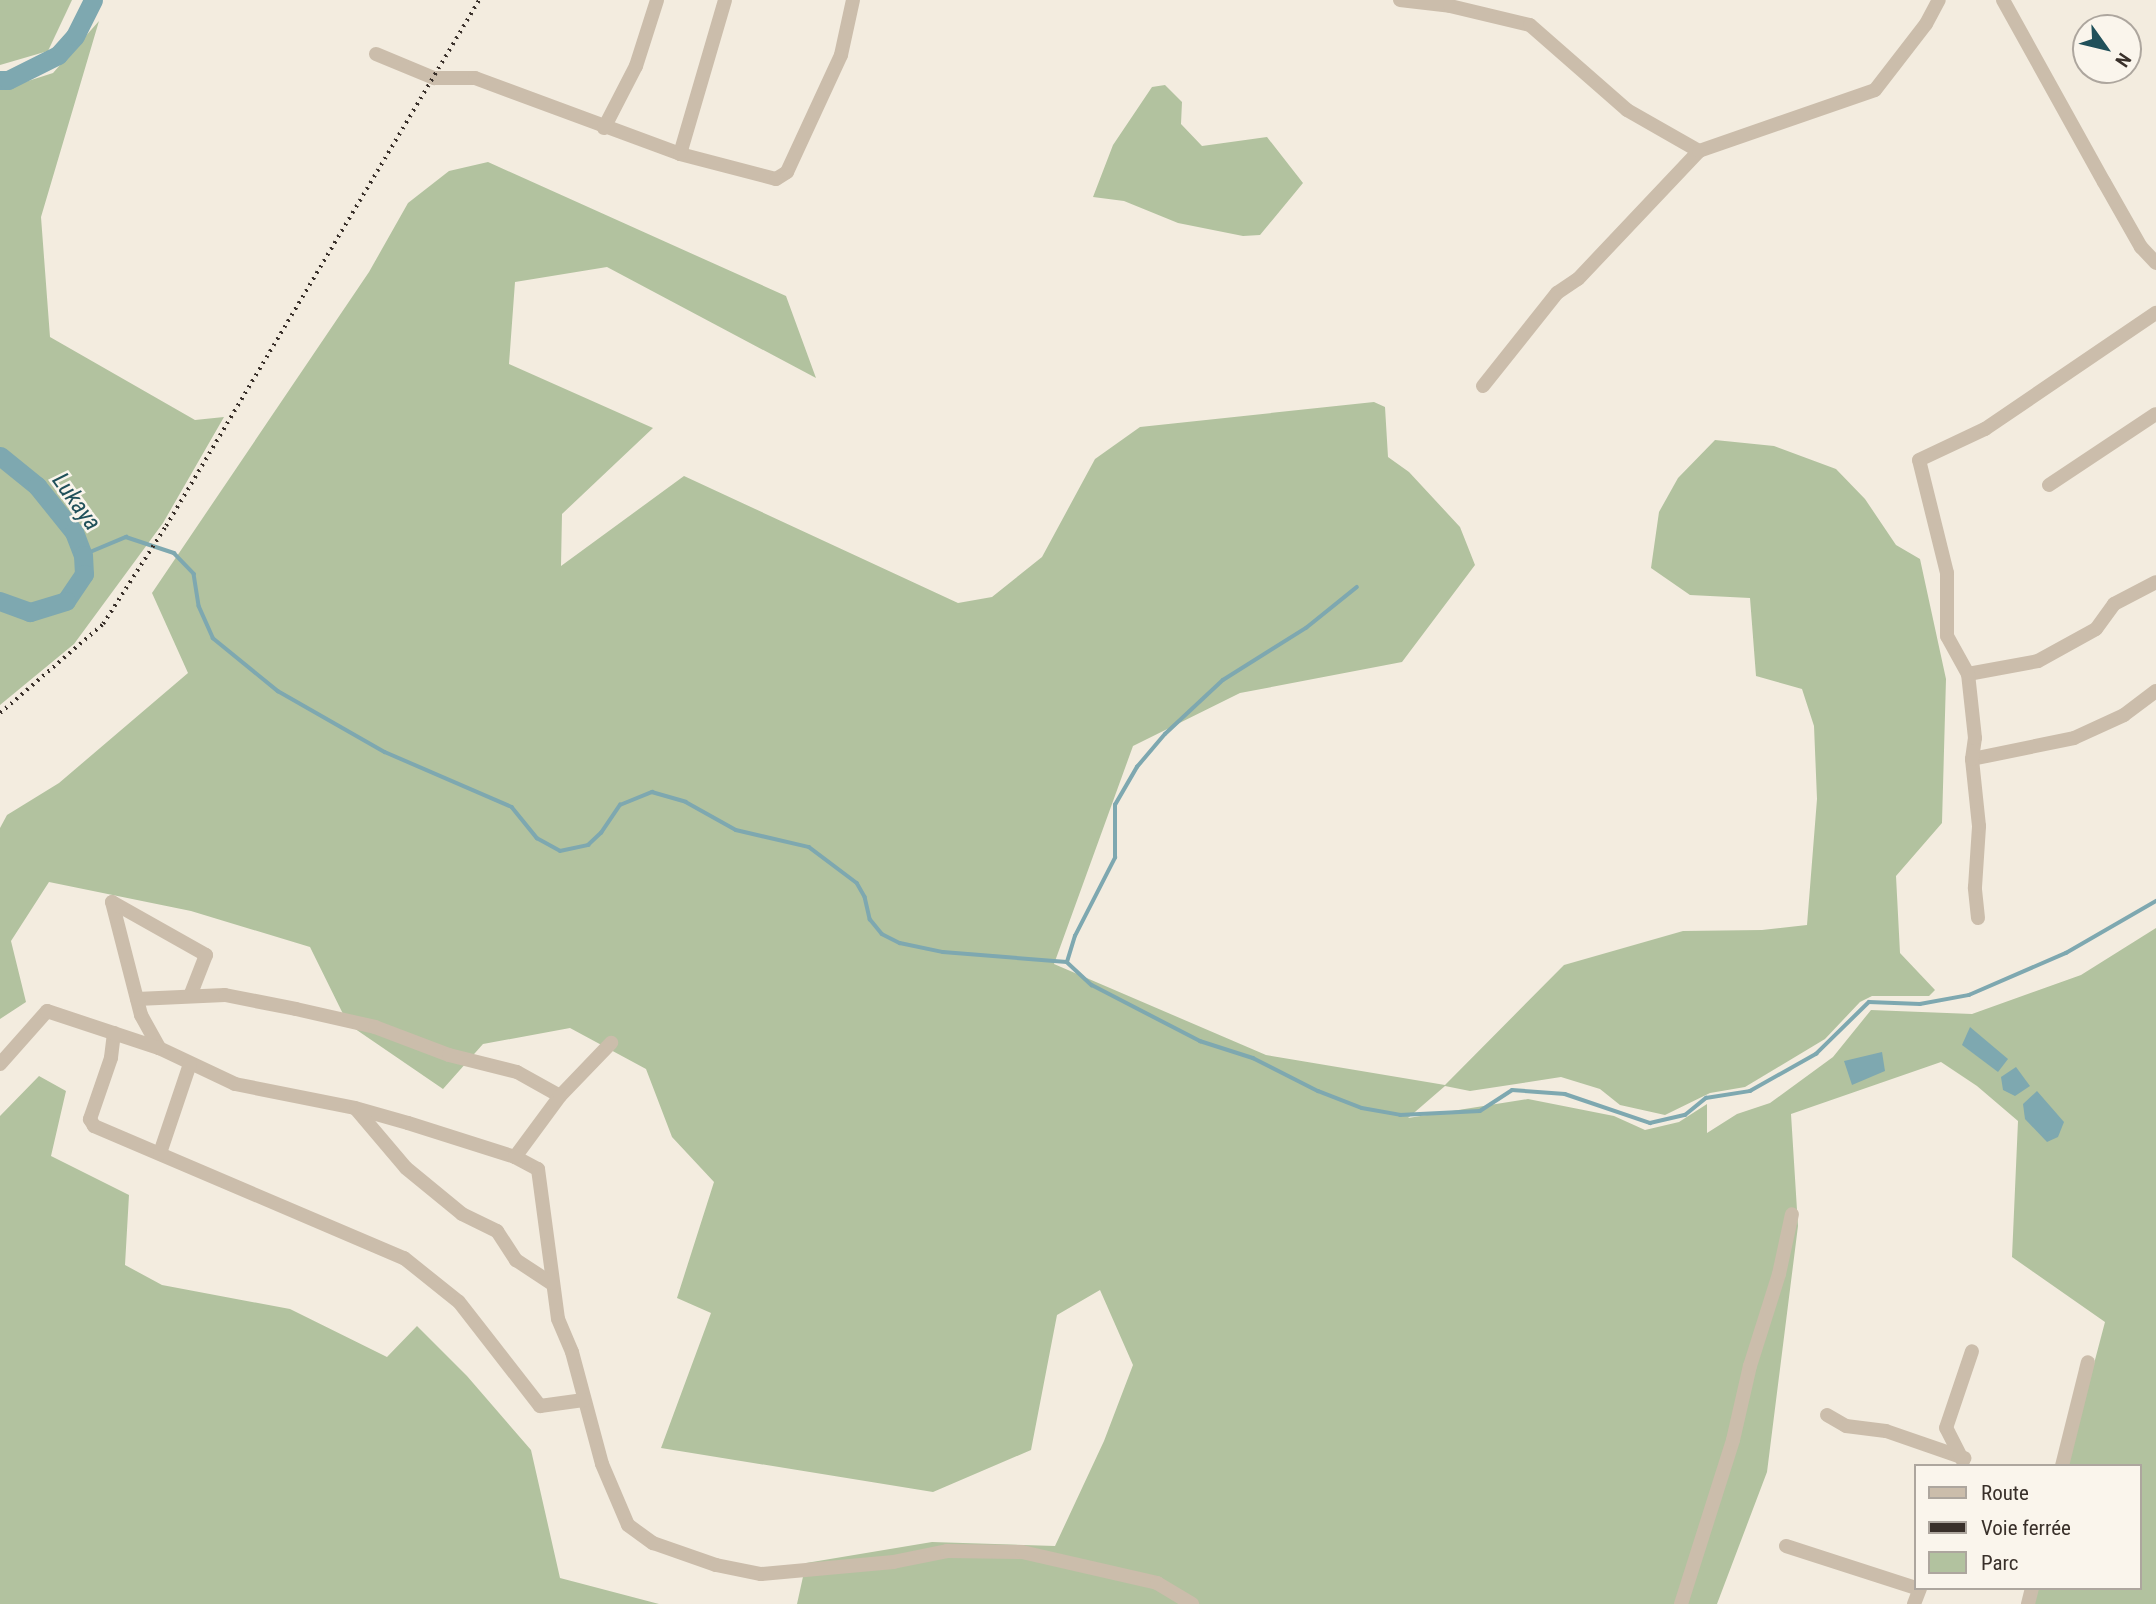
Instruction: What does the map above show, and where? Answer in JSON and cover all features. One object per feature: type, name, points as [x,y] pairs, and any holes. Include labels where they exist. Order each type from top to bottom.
[{"type":"street","points":[[604,128],[636,66],[657,0]]},
{"type":"street","points":[[680,154],[725,0]]},
{"type":"street","points":[[376,54],[434,78],[475,78],[604,128],[680,154],[770,179],[784,176],[841,55],[853,0]]},
{"type":"street","points":[[1400,0],[1450,6],[1530,25],[1627,110],[1699,150]]},
{"type":"street","points":[[1483,386],[1557,292],[1578,279],[1699,150],[1875,90],[1926,24],[1939,0]]},
{"type":"street","points":[[2003,0],[2141,247],[2156,263]]},
{"type":"street","points":[[1978,918],[1975,887],[1979,826],[1972,759],[1975,738],[1968,674],[1947,636],[1947,573],[1919,460],[1985,429],[2156,313]]},
{"type":"street","points":[[2049,485],[2156,414]]},
{"type":"street","points":[[1968,674],[2038,661],[2096,629],[2114,604],[2156,582]]},
{"type":"street","points":[[1972,759],[2074,738],[2124,715],[2156,691]]},
{"type":"street","points":[[159,1048],[141,1015],[112,902],[206,955],[190,996]]},
{"type":"street","points":[[137,999],[235,996],[375,1027],[449,1055],[517,1072],[560,1096]]},
{"type":"street","points":[[0,1064],[47,1011],[159,1048],[235,1084],[355,1108],[515,1157],[538,1169],[547,1223],[551,1283],[558,1319],[572,1352],[602,1464],[628,1525],[671,1552],[761,1574],[893,1562],[947,1551],[1022,1552],[1157,1583],[1192,1604]]},
{"type":"street","points":[[114,1033],[111,1058],[91,1124],[404,1258],[459,1302],[540,1406],[584,1400]]},
{"type":"street","points":[[515,1157],[560,1096],[611,1043]]},
{"type":"street","points":[[160,1153],[190,1064]]},
{"type":"street","points":[[355,1108],[406,1168],[462,1214],[498,1231],[516,1260],[551,1283]]},
{"type":"street","points":[[1681,1604],[1734,1440],[1750,1366],[1779,1274],[1792,1214]]},
{"type":"street","points":[[1963,1462],[1946,1428],[1972,1351]]},
{"type":"street","points":[[2062,1464],[2088,1362]]},
{"type":"street","points":[[1828,1415],[1846,1426],[1886,1431],[1963,1462]]},
{"type":"street","points":[[1786,1546],[1914,1586]]},
{"type":"green space","points":[[0,0],[72,0],[48,51],[0,65]]},
{"type":"green space","points":[[99,21],[41,217],[50,337],[195,420],[224,417],[163,523],[74,644],[0,705],[0,90],[53,73]]},
{"type":"green space","points":[[1165,85],[1182,102],[1181,124],[1202,146],[1267,137],[1303,183],[1260,235],[1243,236],[1178,223],[1124,201],[1093,197],[1113,145],[1152,87]]},
{"type":"green space","points":[[488,162],[786,296],[816,378],[607,267],[515,282],[509,364],[653,428],[562,514],[561,566],[684,476],[958,603],[992,597],[1042,557],[1095,459],[1140,427],[1374,402],[1385,407],[1388,457],[1409,472],[1460,527],[1475,565],[1402,662],[1240,693],[1133,746],[1054,964],[1266,1055],[1445,1085],[1564,965],[1683,931],[1762,930],[1807,925],[1817,799],[1814,726],[1802,689],[1756,676],[1750,598],[1690,595],[1651,568],[1659,512],[1678,478],[1715,440],[1774,446],[1836,469],[1865,499],[1896,545],[1920,559],[1946,679],[1942,823],[1896,876],[1900,953],[1935,990],[1929,996],[1872,996],[1860,1002],[1825,1039],[1745,1087],[1710,1093],[1665,1115],[1620,1105],[1600,1089],[1561,1077],[1470,1091],[1445,1086],[1408,1118],[1528,1099],[1614,1116],[1645,1130],[1679,1122],[1707,1104],[1707,1133],[1737,1114],[1770,1103],[1833,1057],[1871,1010],[1972,1014],[2081,975],[2156,928],[2156,1604],[2030,1604],[2034,1590],[2142,1590],[2142,1464],[2068,1464],[2105,1322],[2012,1257],[2018,1121],[1977,1086],[1941,1062],[1791,1114],[1798,1226],[1767,1472],[1717,1604],[797,1604],[806,1563],[932,1542],[1055,1546],[1104,1441],[1133,1365],[1100,1290],[1057,1315],[1031,1450],[933,1492],[661,1448],[711,1313],[677,1298],[714,1182],[672,1137],[646,1069],[570,1028],[483,1044],[443,1089],[348,1024],[310,947],[191,911],[49,882],[11,941],[26,1002],[0,1019],[0,828],[7,815],[59,783],[188,673],[152,593],[369,272],[408,203],[449,171]]},
{"type":"green space","points":[[39,1076],[66,1091],[51,1156],[129,1195],[125,1265],[162,1285],[290,1309],[387,1357],[417,1326],[467,1376],[531,1450],[560,1578],[659,1604],[0,1604],[0,1116]]},
{"type":"water","points":[[1970,1027],[2008,1059],[1998,1072],[1962,1045]]},
{"type":"water","points":[[1882,1052],[1885,1071],[1852,1085],[1844,1061]]},
{"type":"water","points":[[2016,1067],[2030,1086],[2015,1096],[2003,1090],[2001,1077]]},
{"type":"water","points":[[2037,1091],[2064,1122],[2058,1137],[2047,1142],[2025,1119],[2023,1104]]},
{"type":"waterway","name":"Lukaya","points":[[0,80],[8,80],[58,55],[75,36],[93,0]]},
{"type":"waterway","name":"Lukaya","points":[[0,456],[37,486],[74,532],[83,555],[84,574],[66,601],[30,612],[0,601]]},
{"type":"waterway","points":[[83,555],[126,537],[174,553],[194,574],[199,606],[213,638],[278,691],[385,752],[512,807],[537,838],[560,851],[588,845],[601,833],[620,805],[652,792],[686,802],[736,830],[809,847],[857,883],[865,897],[870,919],[882,934],[900,943],[943,952],[1067,962],[1092,985],[1200,1041],[1253,1058],[1318,1091],[1362,1108],[1400,1115],[1480,1111],[1512,1090],[1565,1094],[1650,1123],[1685,1115],[1706,1098],[1750,1091],[1816,1054],[1869,1002],[1920,1004],[1969,995],[2066,953],[2156,901]]},
{"type":"waterway","points":[[1067,962],[1075,936],[1115,858],[1115,805],[1137,767],[1165,734],[1223,680],[1306,628],[1357,587]]},
{"type":"railway","points":[[0,713],[103,624],[166,526],[479,0]]}]
